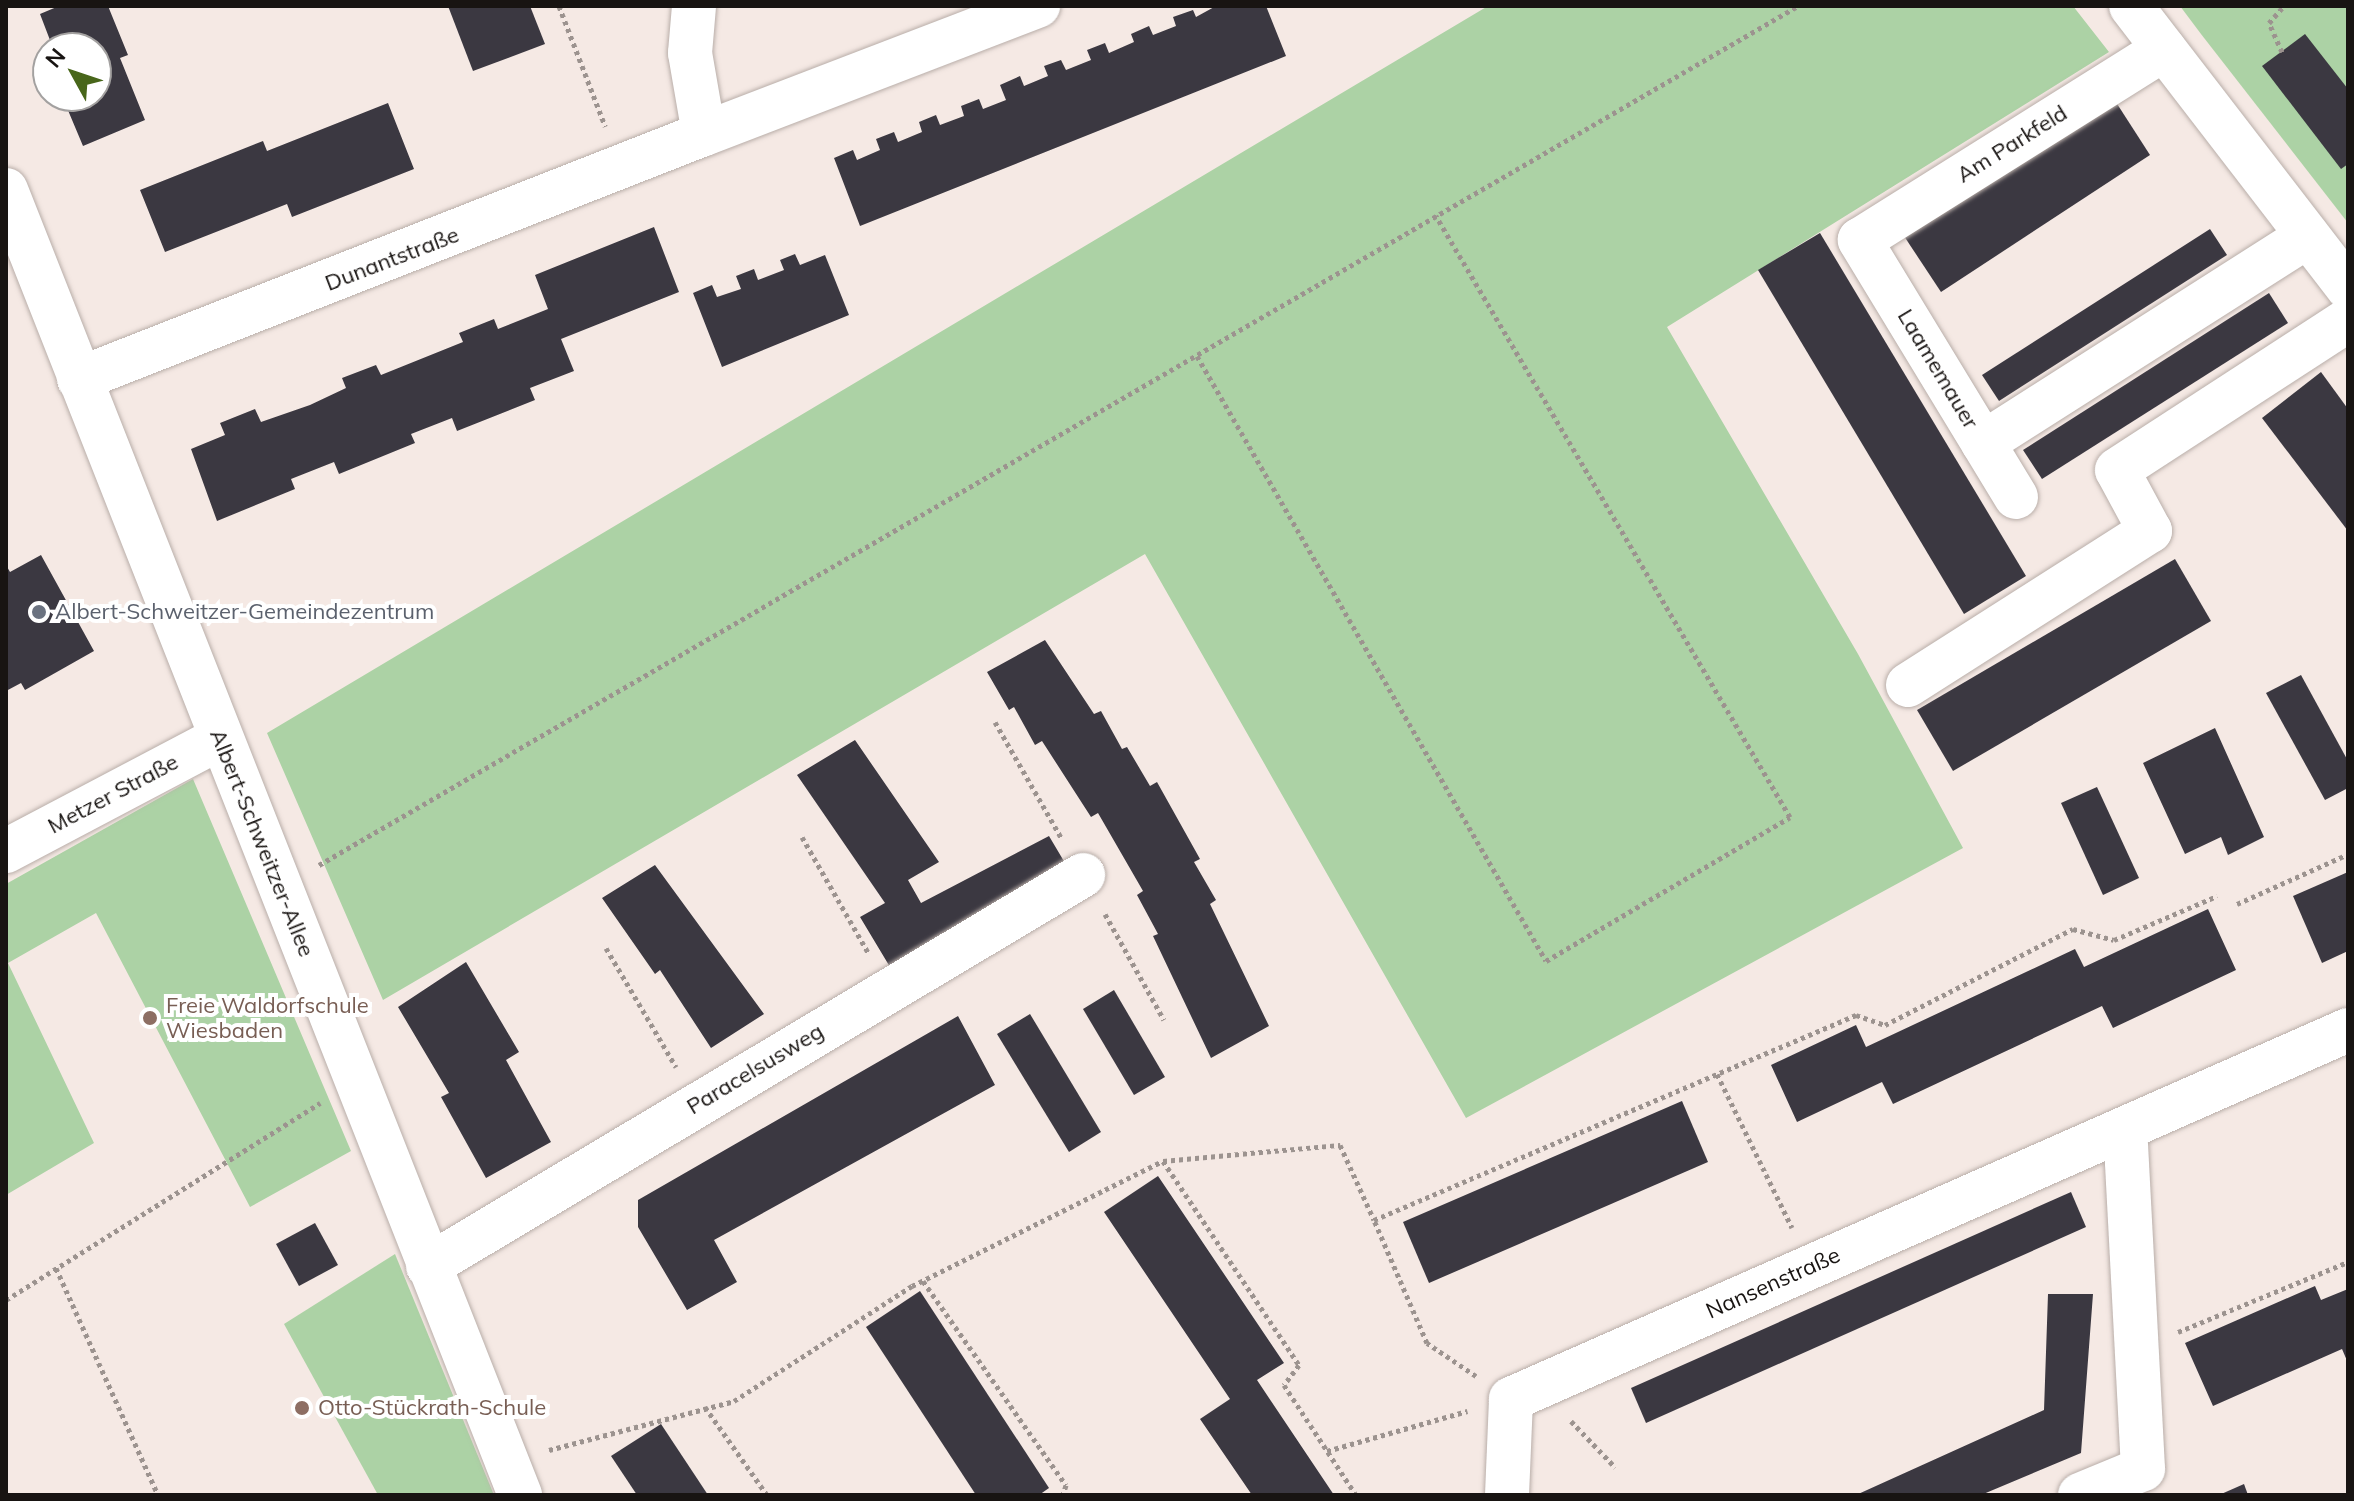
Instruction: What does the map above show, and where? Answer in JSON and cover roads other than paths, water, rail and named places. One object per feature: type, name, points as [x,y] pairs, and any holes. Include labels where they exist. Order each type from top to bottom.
[{"type":"street","points":[[694,6],[690,53],[704,134]]},
{"type":"street","name":"Dunantstraße","points":[[79,379],[1038,6]]},
{"type":"street","points":[[2131,6],[2348,288]]},
{"type":"street","name":"Am Parkfeld","points":[[1860,240],[2164,49]]},
{"type":"street","name":"Albert-Schweitzer-Allee","points":[[6,190],[512,1478]]},
{"type":"street","points":[[1983,443],[2308,236]]},
{"type":"street","name":"Laamemauer","points":[[1860,240],[2016,497]]},
{"type":"street","points":[[1908,685],[2150,531],[2117,470],[2348,320]]},
{"type":"street","name":"Metzer Straße","points":[[6,851],[220,738]]},
{"type":"street","name":"Paracelsusweg","points":[[428,1266],[1083,875]]},
{"type":"street","name":"Nansenstraße","points":[[1507,1495],[1511,1399],[2348,1030]]},
{"type":"street","points":[[2080,1495],[2143,1469],[2125,1129]]},
{"type":"place","name":"Albert-Schweitzer-Gemeindezentrum","points":[[39,612]]},
{"type":"place","name":"Freie Waldorfschule Wiesbaden","points":[[150,1018]]},
{"type":"place","name":"Otto-Stückrath-Schule","points":[[302,1408]]}]
